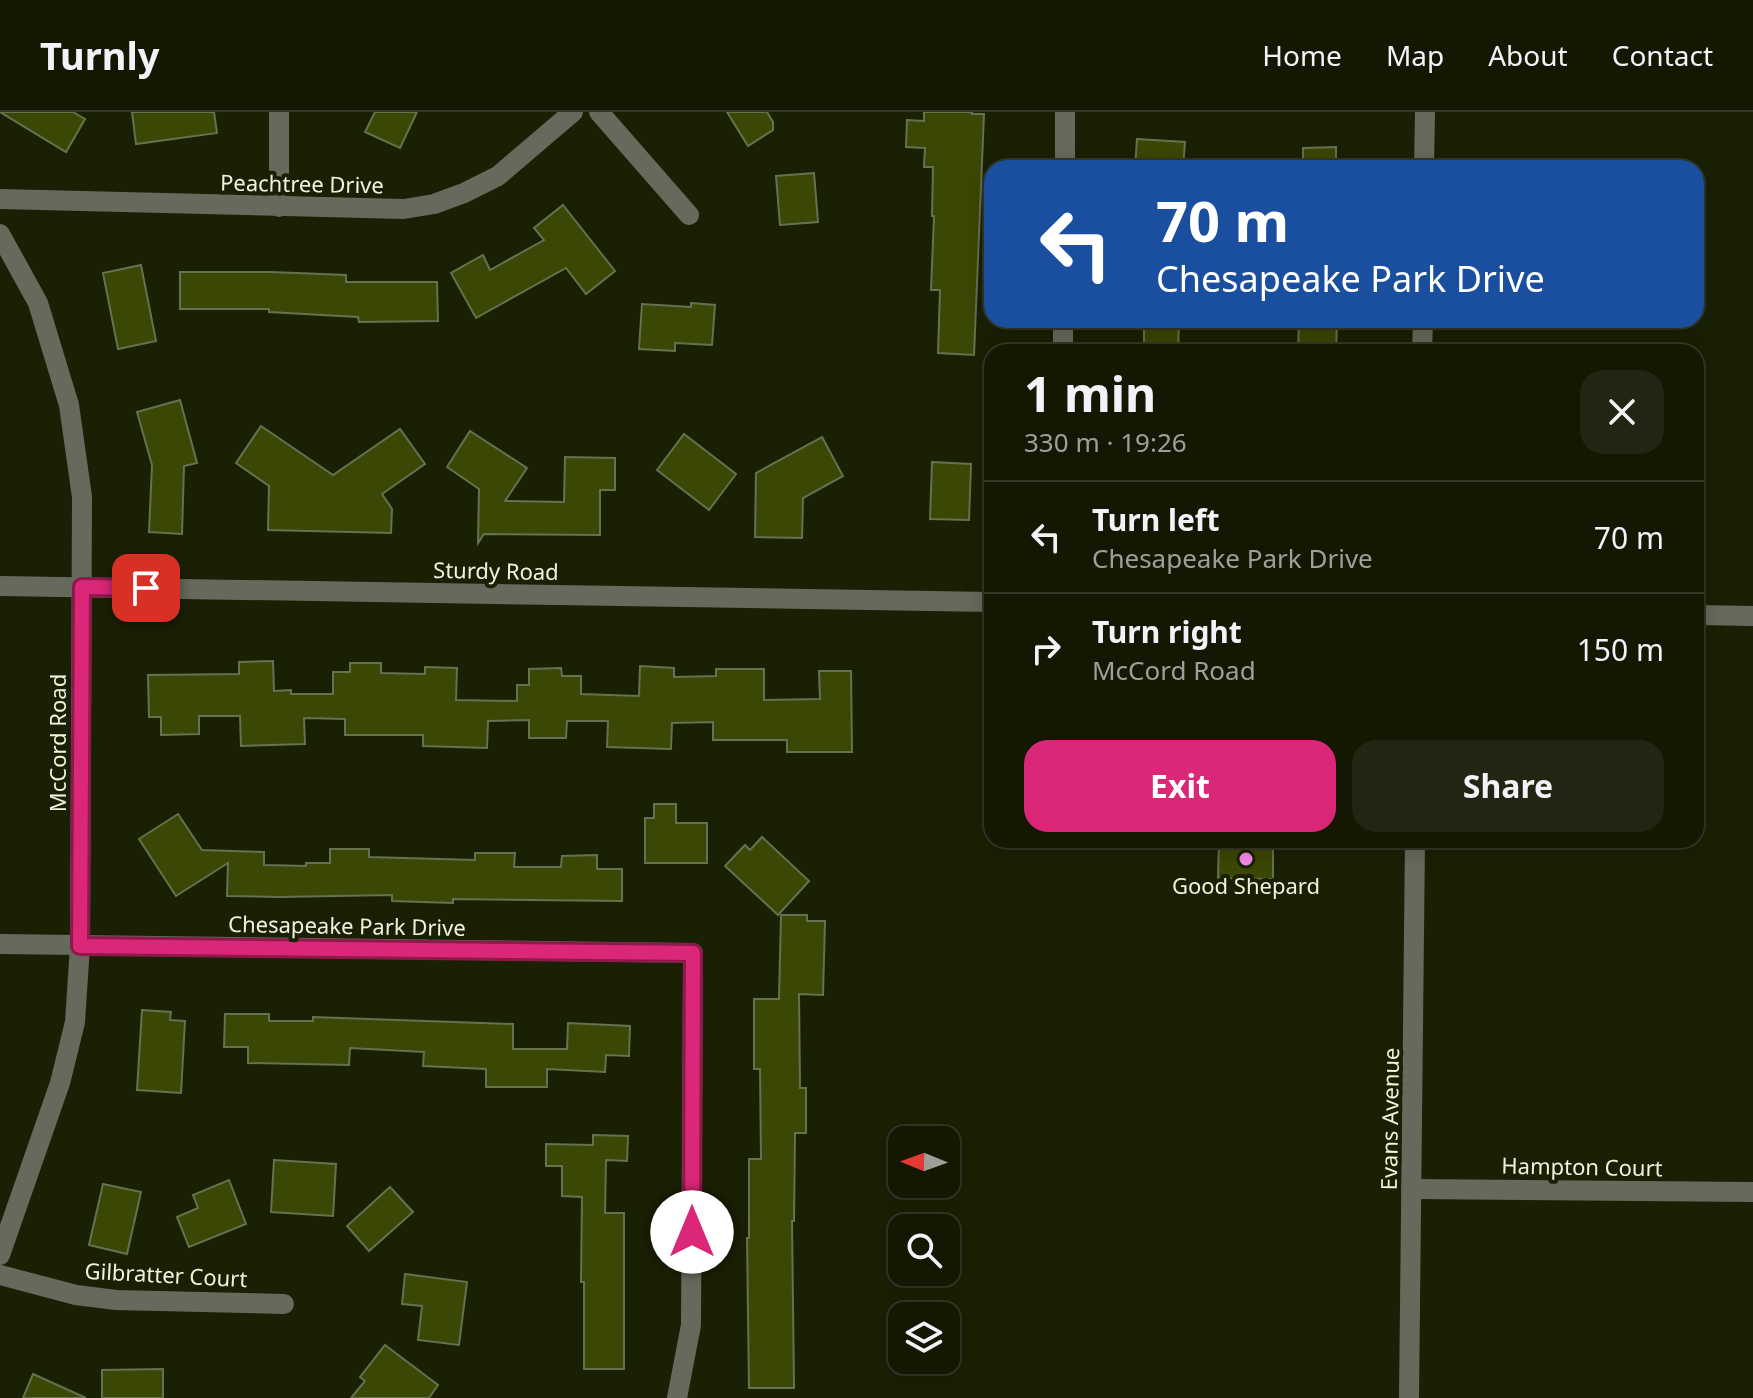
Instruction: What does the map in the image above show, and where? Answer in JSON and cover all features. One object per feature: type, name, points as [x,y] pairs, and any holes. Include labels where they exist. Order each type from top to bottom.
[{"type":"street","points":[[279,112],[279,207]]},
{"type":"street","name":"Peachtree Drive","points":[[0,199],[404,209],[434,204],[498,176],[573,112]]},
{"type":"street","points":[[599,112],[689,215]]},
{"type":"street","points":[[1065,112],[1065,160]]},
{"type":"street","points":[[1424,160],[1425,112]]},
{"type":"street","name":"McCord Road","points":[[0,234],[38,303],[69,405],[82,497],[80,946],[75,1022],[60,1083],[0,1255]]},
{"type":"street","name":"Sturdy Road","points":[[0,586],[984,602]]},
{"type":"street","points":[[1704,615],[1753,616]]},
{"type":"street","name":"Evans Avenue","points":[[1409,1398],[1415,848]]},
{"type":"street","name":"Chesapeake Park Drive","points":[[0,944],[693,953],[691,1325],[677,1398]]},
{"type":"street","name":"Hampton Court","points":[[1411,1189],[1753,1192]]},
{"type":"street","name":"Gilbratter Court","points":[[0,1275],[76,1295],[116,1300],[284,1304]]},
{"type":"building","points":[[0,112],[73,112],[85,119],[66,152]]},
{"type":"building","points":[[132,112],[214,112],[217,133],[136,144]]},
{"type":"building","points":[[375,112],[417,112],[400,148],[365,132]]},
{"type":"building","points":[[727,112],[767,112],[773,122],[773,130],[748,146]]},
{"type":"building","points":[[924,112],[984,114],[974,355],[938,353],[940,290],[931,290],[933,167],[924,167],[925,148],[906,147],[907,120],[924,121]]},
{"type":"building","points":[[1137,139],[1185,142],[1184,160],[1136,160]]},
{"type":"building","points":[[1336,147],[1336,160],[1303,160],[1303,148]]},
{"type":"building","points":[[814,173],[818,222],[780,225],[776,176]]},
{"type":"building","points":[[563,205],[615,271],[586,294],[566,268],[476,318],[451,273],[483,255],[490,270],[544,240],[534,228]]},
{"type":"building","points":[[141,265],[156,341],[118,349],[103,273]]},
{"type":"building","points":[[180,272],[346,275],[346,282],[437,282],[438,321],[359,322],[358,317],[269,312],[269,309],[180,309]]},
{"type":"building","points":[[691,303],[715,305],[712,345],[675,343],[675,351],[639,349],[642,304],[691,307]]},
{"type":"building","points":[[1144,328],[1179,328],[1178,344],[1144,344]]},
{"type":"building","points":[[1299,328],[1337,328],[1336,344],[1298,344]]},
{"type":"building","points":[[180,400],[197,463],[184,466],[182,534],[149,532],[152,465],[137,412]]},
{"type":"building","points":[[261,426],[333,475],[400,429],[425,464],[382,494],[392,509],[391,533],[268,530],[269,486],[236,463]]},
{"type":"building","points":[[470,431],[527,468],[505,501],[564,502],[565,457],[615,458],[615,490],[600,490],[600,535],[484,534],[478,543],[479,489],[447,467]]},
{"type":"building","points":[[684,434],[736,474],[709,510],[657,470]]},
{"type":"building","points":[[822,437],[843,476],[803,498],[802,538],[755,537],[756,473]]},
{"type":"building","points":[[932,462],[971,464],[969,520],[930,519]]},
{"type":"building","points":[[273,661],[274,691],[291,690],[291,694],[333,694],[333,672],[350,672],[350,663],[381,663],[381,673],[425,674],[425,667],[457,668],[456,700],[517,701],[517,685],[529,685],[529,669],[561,668],[562,676],[581,676],[581,694],[639,696],[640,666],[674,668],[674,677],[716,676],[716,669],[764,669],[764,700],[820,699],[819,671],[851,671],[852,752],[787,752],[787,740],[713,740],[713,722],[672,723],[671,749],[607,747],[608,721],[567,721],[566,738],[529,738],[529,720],[488,721],[487,748],[423,746],[423,735],[345,735],[345,719],[304,718],[305,744],[241,746],[240,716],[199,716],[199,734],[161,735],[161,717],[149,717],[148,675],[239,674],[239,662]]},
{"type":"building","points":[[654,804],[676,804],[676,823],[707,823],[707,863],[645,863],[645,818],[654,818]]},
{"type":"building","points":[[178,814],[202,850],[264,852],[264,865],[330,863],[330,849],[369,849],[369,857],[475,860],[475,853],[515,853],[514,867],[561,867],[562,856],[597,855],[597,869],[622,869],[622,901],[453,899],[453,903],[392,901],[392,895],[227,896],[228,863],[176,896],[139,839]]},
{"type":"building","points":[[762,837],[809,881],[778,915],[725,866],[745,845],[750,850]]},
{"type":"building","name":"Good Shepard","points":[[1219,848],[1273,848],[1273,879],[1218,878]]},
{"type":"building","points":[[781,915],[807,915],[807,921],[825,921],[823,995],[799,994],[800,1088],[806,1088],[806,1133],[795,1133],[792,1221],[794,1388],[749,1388],[749,1159],[761,1159],[760,1069],[754,1069],[754,999],[779,999]]},
{"type":"building","points":[[142,1010],[171,1012],[170,1020],[185,1021],[181,1093],[137,1090]]},
{"type":"building","points":[[225,1014],[269,1014],[269,1021],[313,1021],[313,1017],[513,1024],[513,1049],[567,1049],[568,1023],[630,1026],[629,1056],[606,1055],[605,1072],[547,1069],[547,1087],[486,1087],[486,1069],[423,1066],[424,1052],[350,1048],[349,1065],[248,1063],[248,1047],[224,1047]]},
{"type":"building","points":[[593,1135],[628,1136],[627,1161],[606,1160],[605,1213],[624,1213],[624,1369],[584,1369],[582,1197],[562,1196],[562,1166],[546,1166],[546,1144],[593,1145]]},
{"type":"building","points":[[274,1160],[336,1164],[333,1216],[271,1212]]},
{"type":"building","points":[[229,1180],[246,1224],[189,1247],[177,1217],[198,1208],[193,1195]]},
{"type":"building","points":[[103,1184],[141,1192],[127,1254],[89,1245]]},
{"type":"building","points":[[390,1187],[413,1212],[369,1251],[347,1226]]},
{"type":"building","points":[[405,1274],[467,1282],[459,1345],[418,1340],[422,1306],[402,1304]]},
{"type":"building","points":[[385,1345],[438,1385],[429,1398],[351,1398],[365,1381],[360,1377]]},
{"type":"building","points":[[163,1369],[163,1398],[102,1398],[102,1370]]},
{"type":"building","points":[[33,1374],[86,1398],[23,1398]]},
{"type":"place","name":"Good Shepard","points":[[1246,859]]},
{"type":"route","points":[[146,588],[82,587],[80,946],[693,953],[692,1232]]}]
